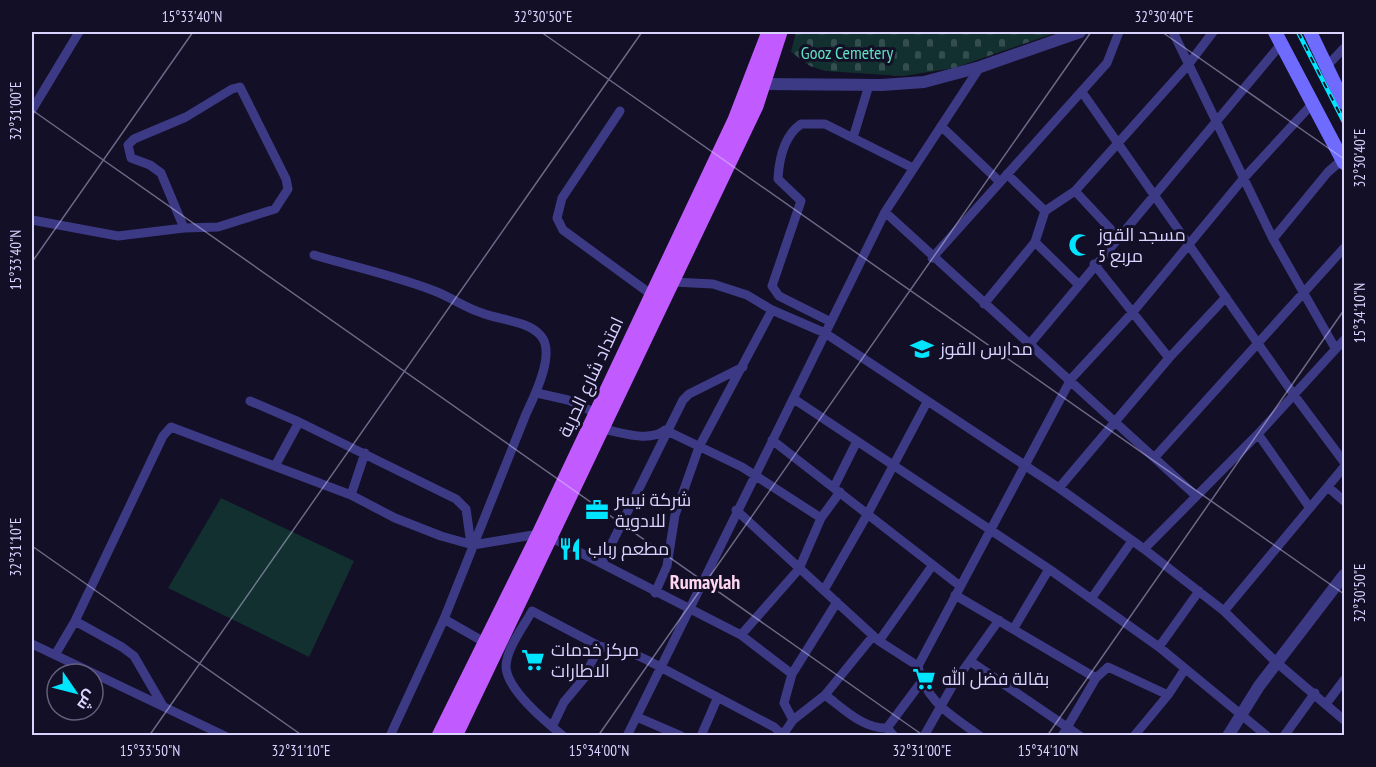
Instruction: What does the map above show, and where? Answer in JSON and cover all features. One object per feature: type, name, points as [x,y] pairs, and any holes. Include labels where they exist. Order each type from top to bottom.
[{"type":"main road","name":"امتداد شارع الحرية","points":[[455,735],[482,663],[484,642],[602,429],[673,282],[757,84],[769,32]]},
{"type":"main road","points":[[757,84],[780,32]]},
{"type":"main road","points":[[1310,32],[1344,104]]},
{"type":"main road","points":[[1278,37],[1344,161]]},
{"type":"main road","name":"امتداد شارع الحرية","points":[[439,735],[482,663],[508,641],[526,605],[544,536],[596,412],[757,84]]},
{"type":"street","points":[[32,110],[80,32]]},
{"type":"street","points":[[757,84],[868,85],[924,82],[980,68],[1080,32]]},
{"type":"street","points":[[932,258],[1107,63],[1119,32]]},
{"type":"street","points":[[1173,32],[1273,240],[1335,348]]},
{"type":"street","points":[[984,304],[1035,242],[1045,211],[1075,191],[1188,65],[1213,32]]},
{"type":"street","points":[[1029,345],[1117,236],[1215,121],[1278,37]]},
{"type":"street","points":[[1327,66],[1344,48]]},
{"type":"street","points":[[627,735],[662,669],[736,510],[794,399],[885,212],[980,68]]},
{"type":"street","points":[[854,138],[868,85]]},
{"type":"street","points":[[32,220],[118,237],[184,228],[218,227],[268,212],[279,206],[288,189],[286,179],[240,87],[232,88],[175,123],[134,139],[128,145],[131,158],[155,167],[165,178],[184,228]]},
{"type":"street","points":[[1082,92],[1155,192],[1294,395],[1344,462]]},
{"type":"street","points":[[918,666],[955,595],[993,530],[1071,380],[1133,312],[1243,179],[1314,102]]},
{"type":"street","points":[[620,111],[562,198],[557,218],[563,230],[652,295]]},
{"type":"street","points":[[831,322],[779,296],[772,286],[801,201],[778,178],[779,161],[792,130],[801,124],[825,124],[913,168]]},
{"type":"street","points":[[941,126],[1000,182]]},
{"type":"street","points":[[1273,240],[1328,172],[1344,161]]},
{"type":"street","points":[[1007,174],[1045,211]]},
{"type":"street","points":[[1075,191],[1117,236]]},
{"type":"street","points":[[885,212],[932,258],[1071,380],[1195,495]]},
{"type":"street","points":[[1035,242],[1078,284]]},
{"type":"street","points":[[1155,457],[1344,248]]},
{"type":"street","points":[[314,255],[436,292],[481,313],[523,325],[541,335],[545,344],[544,365],[537,393],[526,414],[472,544],[444,619],[390,735]]},
{"type":"street","points":[[1094,264],[1169,358]]},
{"type":"street","points":[[673,282],[713,284],[747,295],[772,310],[825,333],[1059,488],[1144,549],[1224,611],[1276,663],[1315,693],[1344,720]]},
{"type":"street","points":[[1059,488],[1169,358],[1226,297]]},
{"type":"street","points":[[655,593],[667,566],[675,515],[699,447],[772,310]]},
{"type":"street","points":[[1144,549],[1195,495],[1258,435],[1344,340]]},
{"type":"street","points":[[602,563],[665,430],[688,394],[743,367]]},
{"type":"street","points":[[537,393],[568,400],[596,412]]},
{"type":"street","points":[[794,399],[1049,568],[1159,647],[1267,735]]},
{"type":"street","points":[[250,401],[365,453],[456,499],[466,509],[472,544]]},
{"type":"street","points":[[824,590],[927,402]]},
{"type":"street","points":[[275,466],[299,422]]},
{"type":"street","points":[[56,655],[75,621],[159,445],[171,427],[351,495],[395,518],[472,544],[544,536],[602,563],[655,593],[692,608],[741,635],[792,674]]},
{"type":"street","points":[[602,429],[650,436],[659,435],[665,430]]},
{"type":"street","points":[[665,430],[755,475],[821,518]]},
{"type":"street","points":[[1258,435],[1310,508]]},
{"type":"street","points":[[772,440],[960,586]]},
{"type":"street","points":[[741,635],[799,569],[821,518],[837,490],[857,441]]},
{"type":"street","points":[[351,495],[365,453]]},
{"type":"street","points":[[1224,611],[1344,467]]},
{"type":"street","points":[[1329,487],[1344,501]]},
{"type":"street","points":[[736,510],[876,638],[918,666],[922,681],[940,708],[980,735]]},
{"type":"street","points":[[1091,599],[1132,541]]},
{"type":"street","points":[[526,605],[599,646],[632,653],[783,735],[793,720],[825,695],[876,638],[932,566]]},
{"type":"street","points":[[1014,628],[1049,568]]},
{"type":"street","points":[[1228,735],[1276,663],[1344,574]]},
{"type":"street","points":[[1159,647],[1199,591]]},
{"type":"street","points":[[955,595],[1096,678]]},
{"type":"street","points":[[793,720],[784,704],[792,674],[837,602]]},
{"type":"street","points":[[444,619],[484,642]]},
{"type":"street","points":[[924,735],[970,661],[999,620]]},
{"type":"street","points":[[75,621],[134,656],[164,706]]},
{"type":"street","points":[[508,641],[506,667],[509,678],[537,713],[563,735]]},
{"type":"street","points":[[32,644],[225,735]]},
{"type":"street","points":[[552,727],[564,702],[585,677],[599,646]]},
{"type":"street","points":[[970,661],[1064,731],[1080,735]]},
{"type":"street","points":[[1064,731],[1103,669],[1113,668],[1168,695]]},
{"type":"street","points":[[1134,735],[1168,695],[1185,669]]},
{"type":"street","points":[[1326,704],[1344,680]]},
{"type":"street","points":[[886,728],[922,681]]},
{"type":"street","points":[[1284,735],[1315,693]]},
{"type":"street","points":[[825,695],[872,728],[886,728],[894,735]]},
{"type":"street","points":[[701,735],[717,699]]},
{"type":"street","points":[[638,717],[681,735]]},
{"type":"green space","name":"Gooz Cemetery","points":[[796,32],[1058,32],[954,68],[903,76],[825,71],[810,66],[791,52]]},
{"type":"green space","points":[[221,498],[354,561],[309,657],[168,588]]},
{"type":"railway","points":[[1298,32],[1344,122]]},
{"type":"place","name":"مسجد القوز مربع 5","points":[[1080,245]]},
{"type":"place","name":"مدارس القوز","points":[[922,349]]},
{"type":"place","name":"شركة نيسر للادوية","points":[[597,510]]},
{"type":"place","name":"مطعم رباب","points":[[570,549]]},
{"type":"place","name":"مركز خدمات الاطارات","points":[[533,660]]},
{"type":"place","name":"بقالة فضل الله","points":[[924,679]]},
{"type":"district","name":"Rumaylah","points":[[705,582]]}]
